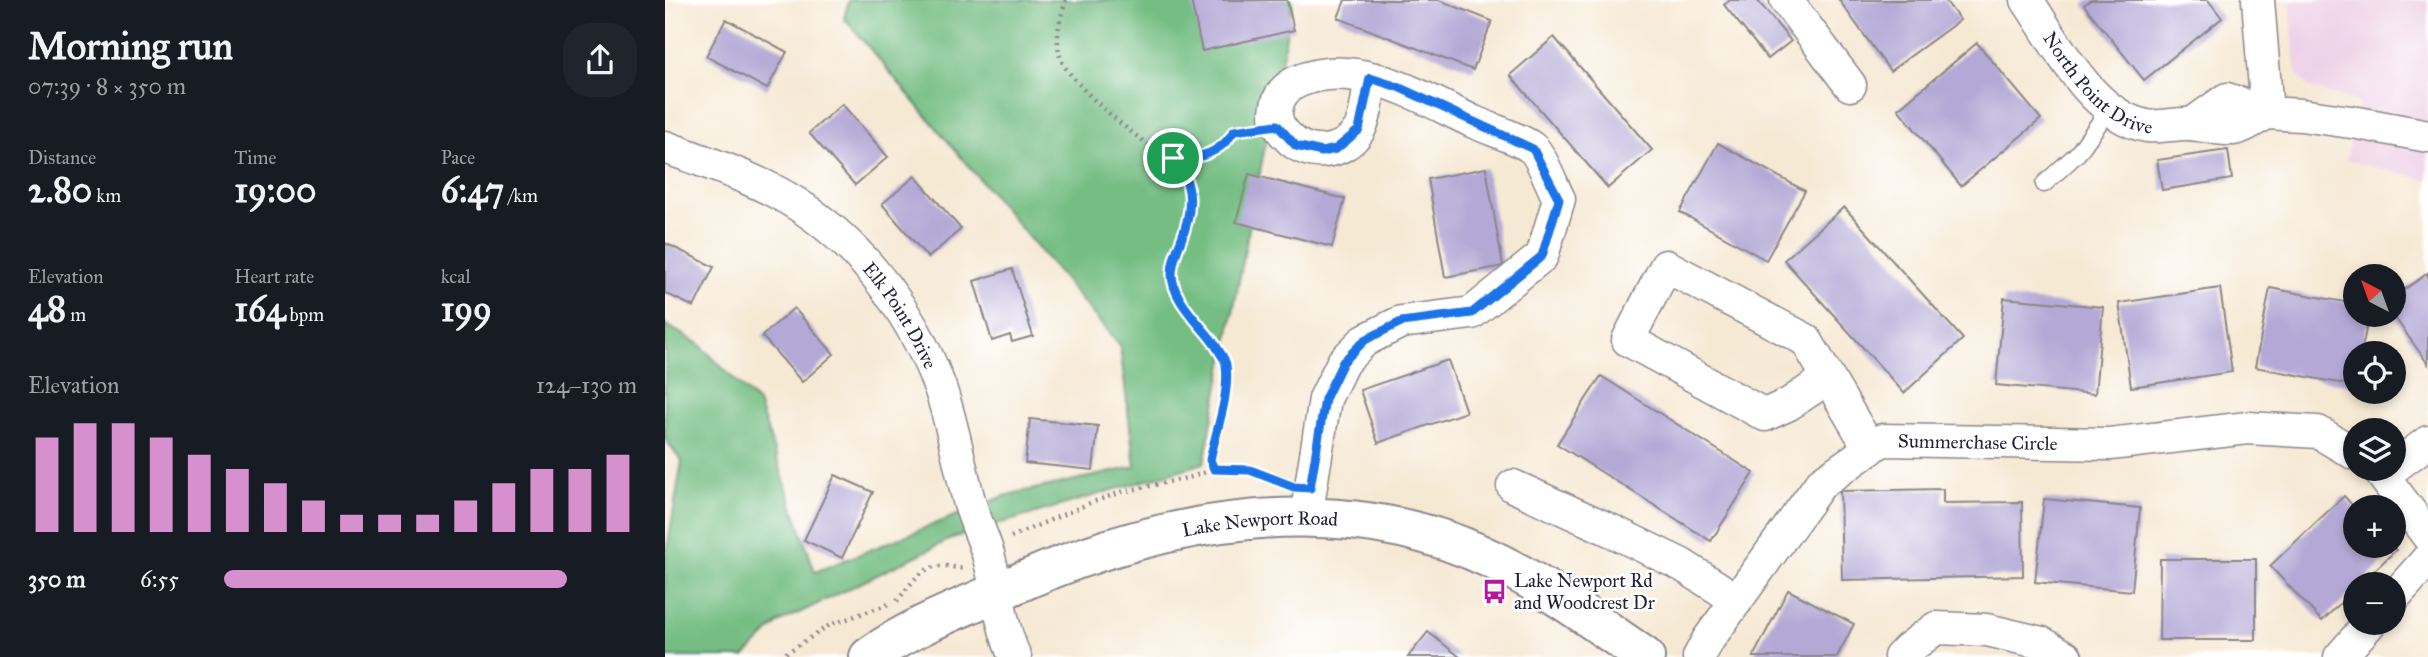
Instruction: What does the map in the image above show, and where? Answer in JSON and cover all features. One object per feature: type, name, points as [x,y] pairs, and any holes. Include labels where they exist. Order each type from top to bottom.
[{"type":"street","points":[[1786,0],[1850,85]]},
{"type":"street","name":"North Point Drive","points":[[2027,0],[2076,72],[2109,109],[2130,121],[2150,126],[2192,124],[2227,99],[2267,113],[2358,123],[2428,136]]},
{"type":"street","points":[[2258,0],[2267,113]]},
{"type":"street","points":[[1308,502],[1325,399],[1343,362],[1365,340],[1401,322],[1472,313],[1542,256],[1559,199],[1533,149],[1398,87],[1370,78],[1338,72],[1310,76],[1289,85],[1278,102],[1277,125],[1296,146],[1322,152],[1336,149],[1359,130],[1370,78]]},
{"type":"street","name":"Elk Point Drive","points":[[665,147],[742,176],[780,194],[821,221],[872,270],[906,317],[922,345],[940,388],[1015,657]]},
{"type":"street","points":[[1828,378],[1789,404],[1765,415],[1628,340],[1666,266],[1806,340],[1870,449]]},
{"type":"street","name":"Summerchase Circle","points":[[1699,657],[1821,483],[1882,440],[2110,444],[2248,428],[2318,432],[2343,446]]},
{"type":"street","points":[[2406,457],[2428,442]]},
{"type":"street","points":[[2393,481],[2428,536]]},
{"type":"street","points":[[1513,486],[1682,565],[1737,600]]},
{"type":"street","name":"Lake Newport Road","points":[[869,657],[923,625],[1059,565],[1137,541],[1213,523],[1269,517],[1308,502],[1369,522],[1422,534],[1493,560],[1599,625],[1645,657]]},
{"type":"street","points":[[2406,584],[2428,559]]},
{"type":"street","points":[[1901,657],[1907,649],[1936,628],[1987,630],[2042,643],[2066,657]]},
{"type":"street","points":[[2340,657],[2359,635]]},
{"type":"lane","points":[[2044,184],[2078,153],[2109,109]]},
{"type":"path","points":[[1066,0],[1058,34],[1060,58],[1069,73],[1081,89],[1163,154],[1184,159],[1214,152],[1227,144],[1234,131],[1277,125]]},
{"type":"path","points":[[1173,158],[1179,165],[1189,189],[1191,204],[1189,220],[1171,273],[1174,287],[1226,362],[1226,387],[1210,460],[1214,469]]},
{"type":"path","points":[[780,657],[830,625],[897,601],[924,569],[941,566],[959,570],[1007,544],[1012,535],[1122,492],[1191,477],[1214,469],[1250,470],[1294,487],[1308,502]]},
{"type":"shaded area","points":[[2290,0],[2428,0],[2428,180],[2346,160],[2359,102],[2310,88],[2296,74]]},
{"type":"green space","points":[[849,0],[1293,0],[1204,463],[955,537],[778,623],[744,657],[665,657],[665,561],[682,461],[665,439],[665,324],[700,345],[758,403],[815,572],[1007,495],[1135,467],[1120,346],[844,18]]},
{"type":"building","points":[[1191,0],[1287,0],[1294,30],[1202,51]]},
{"type":"building","points":[[1345,0],[1439,0],[1492,21],[1473,70],[1338,18]]},
{"type":"building","points":[[1730,0],[1757,0],[1791,41],[1768,59],[1724,5]]},
{"type":"building","points":[[1839,0],[1945,0],[1960,20],[1890,71]]},
{"type":"building","points":[[2091,0],[2208,0],[2222,18],[2144,80],[2084,5]]},
{"type":"building","points":[[726,19],[787,52],[767,89],[706,56]]},
{"type":"building","points":[[1554,37],[1652,150],[1608,188],[1510,75]]},
{"type":"building","points":[[1977,43],[2041,119],[1961,186],[1898,109]]},
{"type":"building","points":[[842,104],[888,157],[855,185],[809,133]]},
{"type":"building","points":[[1718,143],[1805,191],[1766,260],[1680,212]]},
{"type":"building","points":[[2228,150],[2232,179],[2162,190],[2157,160]]},
{"type":"building","points":[[1486,168],[1503,266],[1445,277],[1428,179]]},
{"type":"building","points":[[1249,174],[1345,199],[1332,247],[1236,222]]},
{"type":"building","points":[[915,176],[961,229],[928,258],[882,204]]},
{"type":"building","points":[[1844,207],[1963,339],[1904,393],[1784,260]]},
{"type":"building","points":[[665,243],[714,267],[694,307],[665,293]]},
{"type":"building","points":[[1012,269],[1033,336],[1012,342],[1010,335],[992,341],[974,281]]},
{"type":"building","points":[[2428,273],[2428,364],[2402,327],[2406,327],[2406,289]]},
{"type":"building","points":[[2220,288],[2232,372],[2131,387],[2119,303]]},
{"type":"building","points":[[2270,288],[2343,302],[2343,327],[2367,327],[2364,341],[2343,341],[2343,384],[2255,367]]},
{"type":"building","points":[[2004,298],[2103,307],[2095,394],[1996,385]]},
{"type":"building","points":[[794,308],[834,354],[802,382],[762,336]]},
{"type":"building","points":[[1448,360],[1466,412],[1378,443],[1360,390]]},
{"type":"building","points":[[1601,376],[1754,473],[1711,541],[1557,444]]},
{"type":"building","points":[[1030,419],[1098,426],[1093,470],[1025,463]]},
{"type":"building","points":[[835,475],[873,492],[842,558],[804,540]]},
{"type":"building","points":[[1943,489],[1943,503],[2022,502],[2023,576],[1842,580],[1840,491]]},
{"type":"building","points":[[2343,497],[2343,558],[2388,558],[2373,572],[2343,572],[2343,601],[2322,621],[2270,566]]},
{"type":"building","points":[[2044,499],[2140,508],[2132,591],[2035,582]]},
{"type":"building","points":[[2160,559],[2256,559],[2256,640],[2159,640]]},
{"type":"building","points":[[1788,590],[1854,624],[1837,657],[1753,657]]},
{"type":"building","points":[[1428,632],[1460,657],[1408,657]]},
{"type":"place","name":"Lake Newport Rd and Woodcrest Dr","points":[[1494,591]]},
{"type":"route","points":[[1370,78],[1398,87],[1533,149],[1559,199],[1542,256],[1472,313],[1401,322],[1365,340],[1343,362],[1325,399],[1310,488],[1294,487],[1250,470],[1214,469],[1210,460],[1226,387],[1226,362],[1174,287],[1171,273],[1189,220],[1191,204],[1189,189],[1179,165],[1173,158],[1184,159],[1214,152],[1227,144],[1234,131],[1277,125],[1296,146],[1322,152],[1336,149],[1349,141],[1359,130],[1370,78]]}]
